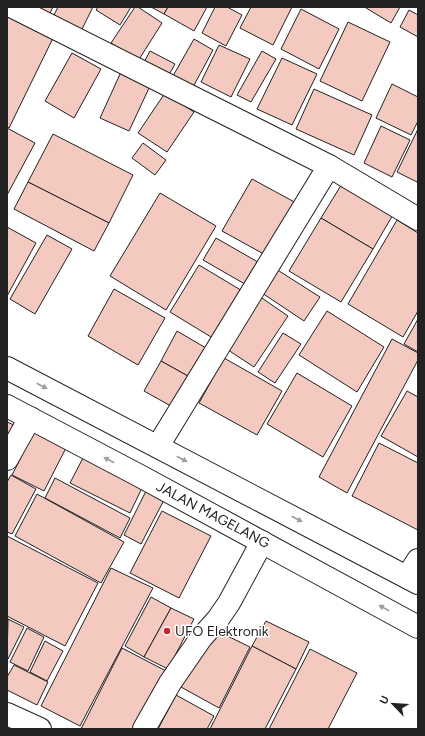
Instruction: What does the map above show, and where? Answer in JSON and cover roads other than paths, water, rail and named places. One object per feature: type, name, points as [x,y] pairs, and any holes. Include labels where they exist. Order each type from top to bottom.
[{"type":"street","points":[[13,7],[329,166],[418,219]]},
{"type":"street","points":[[140,476],[329,166]]},
{"type":"street","points":[[7,368],[158,446],[414,574]]},
{"type":"street","name":"JALAN MAGELANG","points":[[7,406],[418,626]]},
{"type":"street","points":[[7,459],[30,418]]},
{"type":"street","points":[[144,729],[170,683],[201,638],[218,619],[229,603],[262,542]]},
{"type":"street","points":[[7,714],[40,729]]},
{"type":"place","name":"UFO Elektronik","points":[[167,631]]}]
